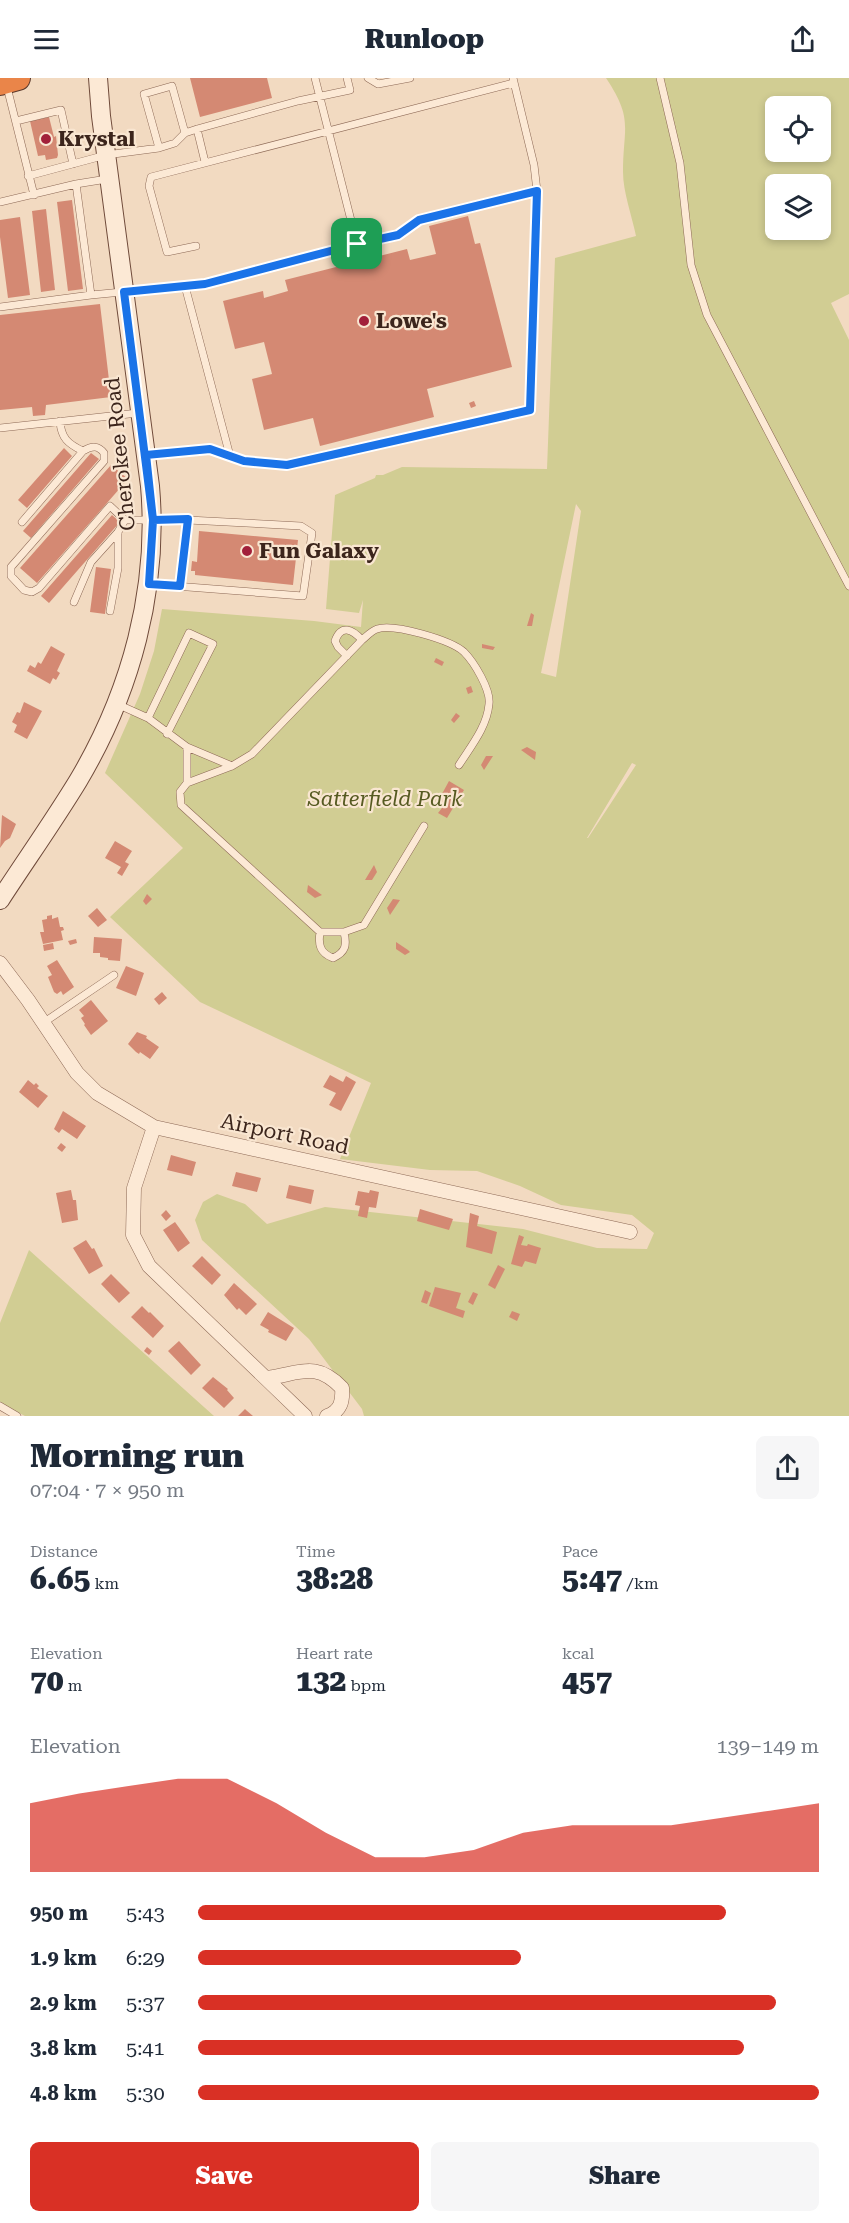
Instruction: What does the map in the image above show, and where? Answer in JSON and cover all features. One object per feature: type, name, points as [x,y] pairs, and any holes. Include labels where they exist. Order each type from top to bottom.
[{"type":"main road","name":"Cherokee Road","points":[[0,900],[79,780],[117,704],[136,645],[149,584],[153,520],[98,78]]},
{"type":"street","name":"Airport Road","points":[[0,963],[77,1072],[97,1093],[154,1127],[630,1232]]},
{"type":"street","points":[[154,1127],[134,1188],[132,1235],[149,1266],[305,1416]]},
{"type":"street","points":[[266,1378],[319,1371],[332,1377],[342,1388],[343,1402],[334,1413],[327,1416]]},
{"type":"lane","points":[[315,78],[357,244]]},
{"type":"lane","points":[[28,176],[106,155],[159,148],[176,143],[185,133],[197,129],[298,100],[350,90],[347,78]]},
{"type":"lane","points":[[368,78],[378,84],[410,78]]},
{"type":"lane","points":[[660,78],[680,163],[691,265],[707,315],[849,586]]},
{"type":"lane","points":[[146,455],[210,449],[244,461],[287,465],[530,410],[537,191],[534,165],[513,80],[329,131],[156,175],[150,180],[156,216],[167,252],[196,246]]},
{"type":"lane","points":[[8,81],[34,195]]},
{"type":"lane","points":[[159,148],[144,94],[172,86],[185,133]]},
{"type":"lane","points":[[16,121],[61,110],[73,164]]},
{"type":"lane","points":[[197,129],[206,162]]},
{"type":"lane","points":[[0,202],[76,184],[110,179]]},
{"type":"lane","points":[[76,184],[91,295]]},
{"type":"lane","points":[[0,307],[205,284],[398,235],[419,220],[537,191]]},
{"type":"lane","points":[[185,286],[230,456]]},
{"type":"lane","points":[[0,428],[140,413]]},
{"type":"lane","points":[[60,421],[63,439],[83,451]]},
{"type":"lane","points":[[22,522],[83,451],[92,446],[100,448],[104,453],[104,461],[11,567],[14,582],[24,590],[32,592],[39,588],[110,506],[126,520],[188,519],[301,526],[312,533],[303,596],[149,584]]},
{"type":"lane","points":[[180,586],[188,519]]},
{"type":"lane","points":[[74,602],[91,562],[126,520]]},
{"type":"lane","points":[[110,611],[118,568],[118,532]]},
{"type":"lane","points":[[424,826],[364,925],[344,932],[320,932],[181,805],[180,792],[187,783],[232,766],[252,754],[362,640],[376,629],[387,627],[433,636],[463,651],[485,684],[490,702],[486,722],[459,765]]},
{"type":"lane","points":[[346,656],[335,641],[337,635],[342,630],[348,629],[354,631],[362,640]]},
{"type":"lane","points":[[148,718],[189,633],[213,644],[167,734]]},
{"type":"lane","points":[[117,704],[148,718],[187,747],[232,766]]},
{"type":"lane","points":[[187,747],[187,783]]},
{"type":"lane","points":[[320,932],[321,950],[333,958],[342,954],[346,947],[344,932]]},
{"type":"lane","points":[[43,1023],[114,975]]},
{"type":"lane","points":[[0,1406],[17,1416]]},
{"type":"green space","name":"Satterfield Park","points":[[606,78],[849,78],[849,294],[831,303],[849,340],[849,1416],[364,1416],[362,1409],[309,1339],[202,1240],[195,1220],[203,1202],[217,1194],[245,1204],[267,1224],[325,1207],[523,1229],[597,1248],[647,1249],[654,1233],[632,1215],[561,1205],[520,1186],[477,1171],[430,1170],[340,1159],[371,1083],[200,1002],[110,917],[183,848],[105,773],[140,694],[154,651],[162,609],[361,627],[363,600],[359,613],[326,609],[335,495],[375,478],[376,475],[383,475],[402,467],[547,469],[555,258],[636,236],[623,180],[625,124],[620,104]],"holes":[[[576,504],[581,511],[556,677],[541,673]],[[632,763],[636,765],[587,838]]]},
{"type":"green space","points":[[29,1250],[214,1416],[25,1416],[0,1403],[0,1323]]},
{"type":"building","points":[[190,78],[267,78],[272,98],[200,117]]},
{"type":"building","name":"Krystal","points":[[49,117],[54,137],[56,136],[58,155],[57,158],[46,160],[45,155],[38,156],[30,121]]},
{"type":"building","points":[[72,200],[83,289],[68,291],[57,202]]},
{"type":"building","points":[[46,209],[55,290],[41,292],[32,211]]},
{"type":"building","name":"Lowe's","points":[[468,216],[475,244],[480,243],[512,367],[427,389],[434,417],[320,446],[313,418],[264,430],[252,379],[272,374],[264,342],[235,349],[223,301],[263,291],[264,298],[288,291],[285,280],[407,249],[410,260],[436,254],[429,226]]},
{"type":"building","points":[[20,217],[30,295],[8,298],[0,220]]},
{"type":"building","points":[[100,304],[111,397],[46,405],[45,415],[33,416],[32,407],[0,410],[0,315]]},
{"type":"building","points":[[474,401],[476,406],[471,408],[469,403]]},
{"type":"building","points":[[64,448],[72,456],[27,508],[18,500]]},
{"type":"building","points":[[91,453],[99,459],[31,538],[23,531]]},
{"type":"building","points":[[111,465],[128,479],[37,583],[20,568]]},
{"type":"building","points":[[112,515],[120,522],[49,603],[41,596]]},
{"type":"building","name":"Fun Galaxy","points":[[199,531],[298,540],[293,585],[195,575],[195,571],[191,571],[192,561],[197,562]]},
{"type":"building","points":[[96,567],[111,569],[105,614],[90,612]]},
{"type":"building","points":[[531,613],[534,615],[532,626],[527,626]]},
{"type":"building","points":[[482,644],[495,647],[493,650],[482,648]]},
{"type":"building","points":[[51,646],[65,654],[57,671],[60,673],[56,680],[53,678],[50,684],[27,671],[30,665],[35,668],[38,662],[41,664]]},
{"type":"building","points":[[436,658],[444,662],[442,666],[434,662]]},
{"type":"building","points":[[471,686],[473,692],[468,694],[466,688]]},
{"type":"building","points":[[24,702],[42,711],[27,739],[14,732],[17,725],[12,722],[17,712],[20,713]]},
{"type":"building","points":[[456,713],[460,716],[454,723],[451,720]]},
{"type":"building","points":[[527,747],[536,752],[535,760],[521,750]]},
{"type":"building","points":[[486,756],[493,756],[484,770],[481,765]]},
{"type":"building","points":[[449,781],[464,790],[447,818],[438,813],[442,808],[436,805]]},
{"type":"building","points":[[2,815],[16,824],[10,838],[0,848]]},
{"type":"building","points":[[115,841],[132,851],[125,862],[129,864],[122,876],[117,873],[121,867],[105,858]]},
{"type":"building","points":[[374,865],[377,872],[372,880],[365,880]]},
{"type":"building","points":[[308,885],[322,895],[315,898],[307,892]]},
{"type":"building","points":[[147,894],[152,899],[146,905],[143,901]]},
{"type":"building","points":[[393,899],[400,900],[390,915],[387,908]]},
{"type":"building","points":[[97,908],[107,920],[98,927],[88,916]]},
{"type":"building","points":[[52,915],[52,919],[58,917],[60,927],[63,927],[64,930],[61,931],[63,940],[43,944],[40,932],[44,932],[42,920]]},
{"type":"building","points":[[94,937],[122,939],[120,961],[108,960],[108,958],[100,957],[100,953],[93,953]]},
{"type":"building","points":[[76,939],[77,943],[70,945],[68,941]]},
{"type":"building","points":[[396,942],[410,952],[405,955],[396,949]]},
{"type":"building","points":[[53,943],[54,949],[44,951],[43,945]]},
{"type":"building","points":[[57,960],[74,987],[63,995],[61,991],[57,994],[54,992],[48,977],[52,975],[47,966]]},
{"type":"building","points":[[126,966],[144,973],[136,996],[116,988]]},
{"type":"building","points":[[162,992],[167,998],[159,1005],[154,999]]},
{"type":"building","points":[[91,1000],[108,1021],[91,1035],[84,1025],[81,1018],[84,1016],[79,1010]]},
{"type":"building","points":[[137,1032],[147,1036],[146,1038],[159,1047],[150,1059],[136,1052],[128,1044]]},
{"type":"building","points":[[330,1075],[343,1082],[346,1076],[356,1082],[341,1111],[329,1105],[336,1093],[323,1087]]},
{"type":"building","points":[[28,1080],[34,1085],[36,1083],[39,1086],[37,1088],[48,1096],[38,1108],[19,1092]]},
{"type":"building","points":[[63,1111],[86,1126],[77,1139],[62,1129],[59,1133],[54,1129]]},
{"type":"building","points":[[61,1143],[66,1147],[62,1152],[57,1148]]},
{"type":"building","points":[[171,1155],[196,1162],[192,1176],[167,1170]]},
{"type":"building","points":[[236,1172],[261,1178],[257,1192],[232,1186]]},
{"type":"building","points":[[289,1185],[314,1190],[311,1204],[286,1198]]},
{"type":"building","points":[[71,1190],[73,1200],[76,1200],[78,1220],[62,1223],[56,1193]]},
{"type":"building","points":[[370,1190],[379,1192],[376,1208],[369,1207],[367,1218],[358,1216],[360,1206],[355,1205],[358,1191],[369,1193]]},
{"type":"building","points":[[420,1209],[453,1219],[449,1230],[417,1221]]},
{"type":"building","points":[[166,1210],[171,1216],[166,1221],[161,1215]]},
{"type":"building","points":[[470,1213],[479,1216],[477,1226],[497,1232],[492,1254],[466,1247]]},
{"type":"building","points":[[175,1222],[190,1243],[178,1252],[163,1230]]},
{"type":"building","points":[[519,1235],[524,1237],[521,1245],[527,1246],[528,1244],[541,1248],[536,1264],[525,1261],[522,1267],[511,1264]]},
{"type":"building","points":[[86,1240],[92,1249],[94,1248],[103,1266],[89,1274],[73,1248]]},
{"type":"building","points":[[202,1256],[221,1275],[212,1285],[192,1266]]},
{"type":"building","points":[[498,1265],[505,1269],[495,1289],[488,1285]]},
{"type":"building","points":[[111,1274],[130,1293],[119,1303],[101,1284]]},
{"type":"building","points":[[234,1283],[257,1304],[246,1315],[239,1308],[237,1310],[224,1295]]},
{"type":"building","points":[[435,1287],[461,1293],[456,1308],[465,1311],[463,1318],[429,1306]]},
{"type":"building","points":[[425,1290],[431,1293],[427,1304],[421,1302]]},
{"type":"building","points":[[473,1292],[478,1294],[473,1305],[468,1302]]},
{"type":"building","points":[[142,1306],[164,1326],[153,1338],[131,1317]]},
{"type":"building","points":[[512,1311],[520,1314],[517,1321],[509,1317]]},
{"type":"building","points":[[268,1312],[294,1328],[286,1341],[260,1325]]},
{"type":"building","points":[[179,1341],[201,1365],[191,1375],[168,1351]]},
{"type":"building","points":[[147,1347],[152,1351],[149,1355],[144,1351]]},
{"type":"building","points":[[213,1377],[228,1389],[234,1398],[224,1408],[202,1388]]},
{"type":"building","points":[[246,1410],[253,1416],[238,1416]]},
{"type":"place","name":"Krystal","points":[[46,139]]},
{"type":"place","name":"Lowe's","points":[[364,321]]},
{"type":"place","name":"Fun Galaxy","points":[[247,551]]},
{"type":"route","points":[[357,244],[205,284],[124,292],[153,520],[149,584],[180,586],[188,519],[153,520],[146,455],[210,449],[244,461],[287,465],[530,410],[537,191],[419,220],[398,235],[357,244]]}]
